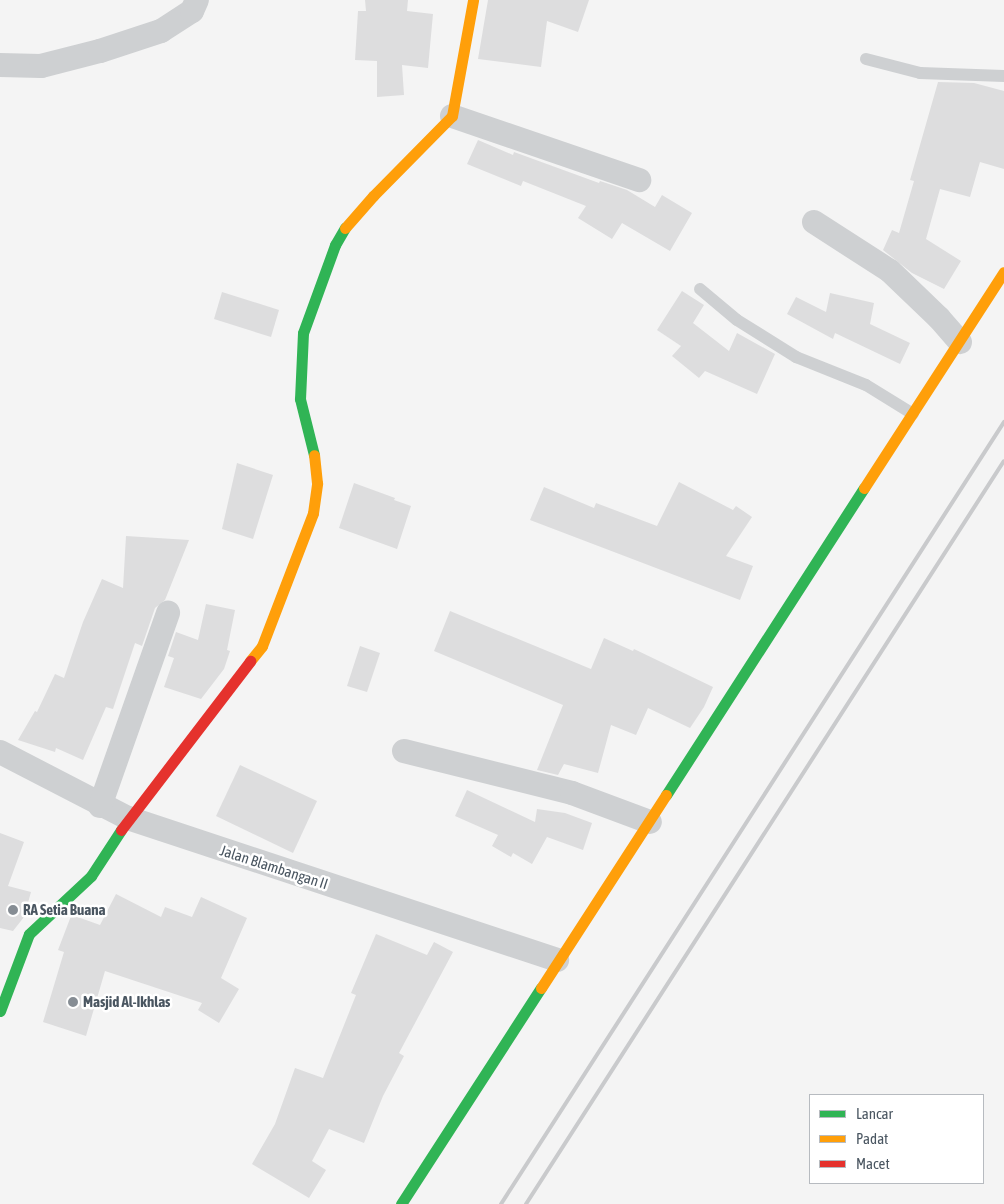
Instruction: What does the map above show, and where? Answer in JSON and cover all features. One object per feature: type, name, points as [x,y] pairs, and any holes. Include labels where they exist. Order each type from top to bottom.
[{"type":"street","points":[[0,65],[41,66],[100,51],[153,34],[192,11],[196,0]]},
{"type":"street","points":[[0,1011],[29,934],[91,876],[128,818],[262,646],[312,513],[317,484],[312,442],[300,399],[300,362],[303,333],[335,245],[345,228],[373,196],[452,116],[473,0]]},
{"type":"street","points":[[452,116],[639,180]]},
{"type":"street","points":[[814,222],[890,271],[939,318],[960,342]]},
{"type":"street","points":[[401,1204],[557,960],[650,822],[1004,272]]},
{"type":"street","points":[[100,806],[168,613]]},
{"type":"street","points":[[404,751],[572,793],[650,822]]},
{"type":"street","name":"Jalan Blambangan II","points":[[0,752],[100,806],[128,818],[557,960]]},
{"type":"lane","points":[[866,59],[920,73],[1004,76]]},
{"type":"lane","points":[[700,289],[737,320],[796,357],[866,385],[913,414]]},
{"type":"building","points":[[365,0],[408,0],[407,11],[433,14],[428,68],[402,65],[404,95],[377,97],[377,61],[355,60],[358,11],[366,11]]},
{"type":"building","points":[[488,0],[589,0],[578,32],[547,21],[541,67],[478,59]]},
{"type":"building","points":[[938,82],[974,83],[1004,91],[1004,169],[980,162],[970,197],[940,189],[926,239],[961,261],[944,289],[912,273],[883,250],[892,230],[899,233],[914,181],[910,180]]},
{"type":"building","points":[[478,140],[513,155],[514,152],[599,183],[600,181],[627,190],[655,207],[662,195],[692,213],[670,251],[622,223],[612,239],[578,218],[586,206],[523,181],[521,186],[467,164]]},
{"type":"building","points":[[682,291],[704,305],[693,323],[729,351],[737,333],[775,354],[757,394],[705,371],[699,378],[672,356],[681,346],[657,330]]},
{"type":"building","points":[[222,292],[279,310],[271,337],[214,319]]},
{"type":"building","points":[[830,293],[874,303],[870,324],[910,343],[900,364],[835,333],[833,339],[787,314],[796,297],[826,312]]},
{"type":"building","points":[[237,463],[273,475],[253,539],[222,529]]},
{"type":"building","points":[[679,482],[733,510],[736,506],[752,517],[726,556],[753,566],[740,600],[530,520],[544,487],[594,508],[596,503],[657,526]]},
{"type":"building","points":[[354,483],[411,506],[397,549],[339,528]]},
{"type":"building","points":[[126,536],[189,540],[165,600],[155,608],[142,646],[135,643],[113,709],[106,707],[83,760],[56,748],[55,752],[18,740],[35,711],[37,712],[55,674],[64,678],[83,622],[102,579],[123,588]]},
{"type":"building","points":[[206,604],[235,610],[227,650],[230,651],[224,669],[201,699],[164,687],[174,658],[168,656],[176,632],[198,640]]},
{"type":"building","points":[[450,611],[591,669],[604,638],[633,651],[634,649],[713,687],[704,707],[690,728],[648,708],[636,735],[611,725],[598,773],[564,764],[558,775],[537,770],[563,705],[434,651]]},
{"type":"building","points":[[360,646],[380,653],[367,692],[347,686]]},
{"type":"building","points":[[240,765],[317,801],[293,853],[216,816]]},
{"type":"building","points":[[467,790],[535,822],[537,809],[565,813],[592,823],[583,850],[547,837],[532,864],[513,853],[511,857],[492,846],[498,835],[455,816]]},
{"type":"building","points":[[0,833],[24,842],[8,886],[31,892],[24,917],[13,931],[0,928]]},
{"type":"building","points":[[116,894],[161,917],[165,907],[192,917],[201,897],[247,918],[221,978],[239,989],[219,1023],[198,1010],[202,1003],[105,971],[86,1036],[43,1022],[64,952],[58,950],[71,916],[100,925]]},
{"type":"building","points":[[376,934],[427,955],[434,942],[453,952],[399,1053],[404,1056],[383,1096],[364,1143],[329,1129],[312,1161],[326,1170],[309,1198],[252,1164],[275,1124],[295,1068],[323,1078],[356,995],[351,993]]},
{"type":"railway","points":[[501,1204],[1004,422]]},
{"type":"railway","points":[[526,1204],[1004,461]]},
{"type":"traffic: fast","points":[[314,455],[300,399],[303,333],[335,245],[345,228]]},
{"type":"traffic: fast","points":[[666,795],[864,488]]},
{"type":"traffic: fast","points":[[0,1011],[29,934],[91,876],[121,830]]},
{"type":"traffic: fast","points":[[401,1204],[541,988]]},
{"type":"traffic: slow","points":[[345,228],[373,196],[452,116],[473,0]]},
{"type":"traffic: slow","points":[[864,488],[1004,272]]},
{"type":"traffic: slow","points":[[250,661],[262,646],[313,513],[317,483],[314,455]]},
{"type":"traffic: slow","points":[[541,988],[666,795]]},
{"type":"traffic: jam","points":[[121,830],[250,661]]},
{"type":"place","name":"RA Setia Buana","points":[[13,910]]},
{"type":"place","name":"Masjid Al-Ikhlas","points":[[73,1002]]}]
